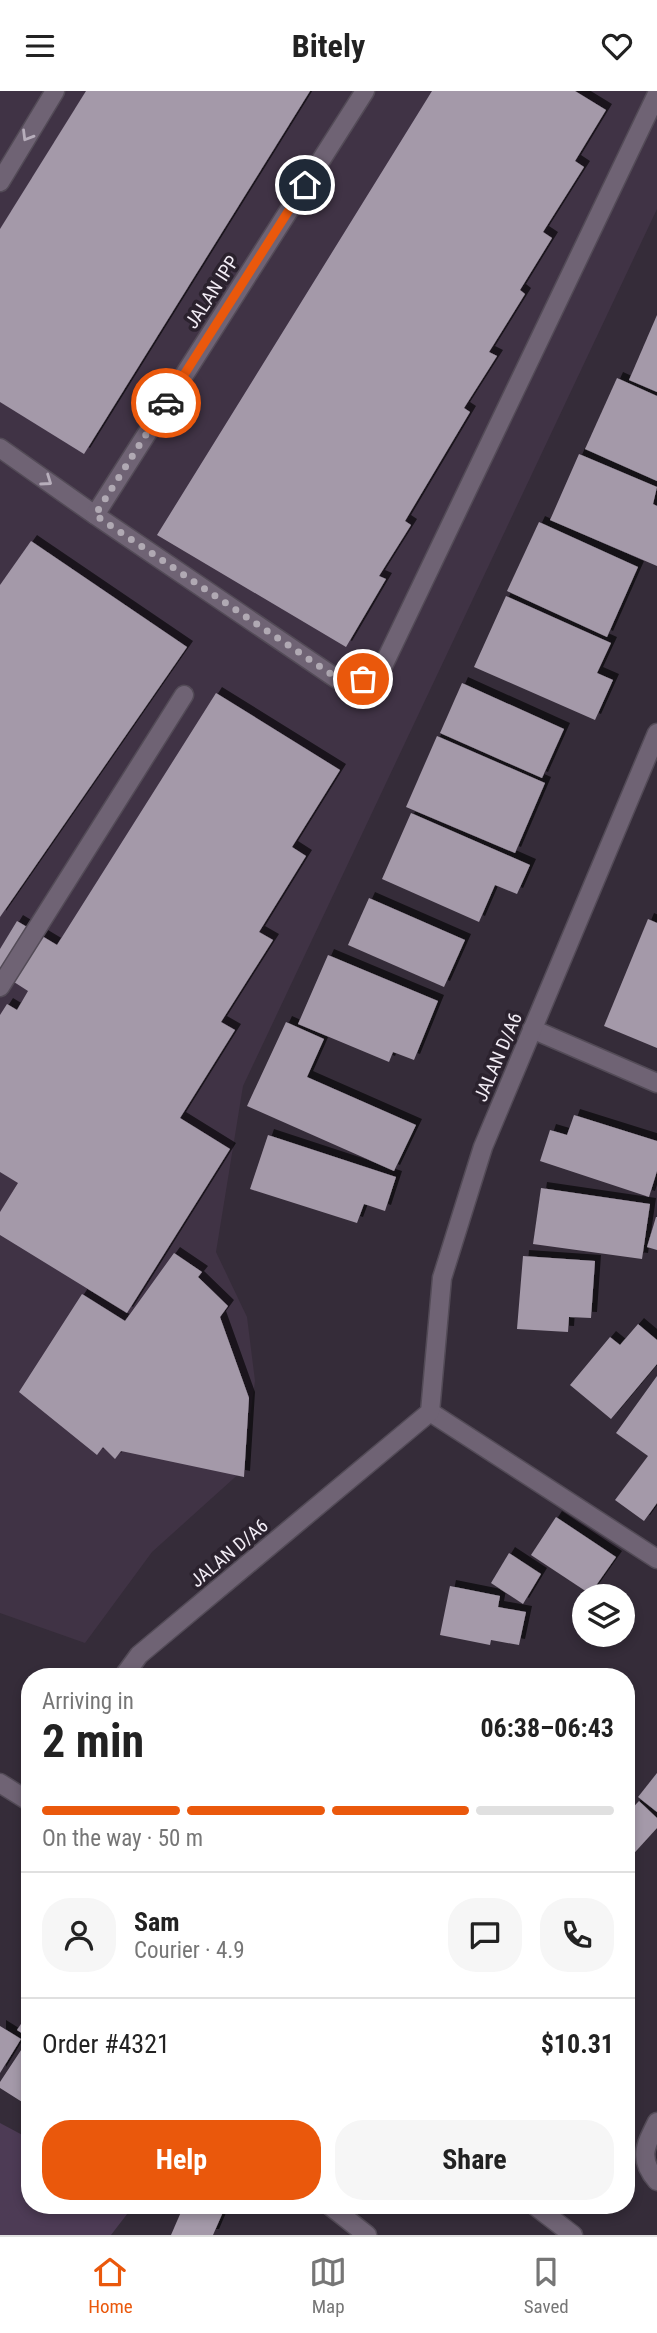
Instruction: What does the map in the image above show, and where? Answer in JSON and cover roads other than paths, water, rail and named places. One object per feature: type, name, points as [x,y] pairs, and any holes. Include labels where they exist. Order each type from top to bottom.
[{"type":"street","points":[[0,182],[55,91]]},
{"type":"street","name":"JALAN IPP","points":[[95,515],[365,91]]},
{"type":"street","points":[[0,448],[337,678],[363,679],[383,666],[657,94]]},
{"type":"street","points":[[0,987],[184,695]]},
{"type":"street","name":"JALAN D/A6","points":[[130,1668],[139,1655],[430,1412],[442,1278],[483,1147],[653,753],[657,733]]},
{"type":"street","points":[[532,1029],[657,1083]]},
{"type":"street","points":[[430,1412],[657,1559]]},
{"type":"street","points":[[0,1783],[21,1796]]},
{"type":"street","points":[[657,2123],[648,2140],[645,2154],[646,2167],[657,2181]]},
{"type":"street","points":[[340,2214],[367,2235]]},
{"type":"street","points":[[546,2214],[573,2235]]}]
